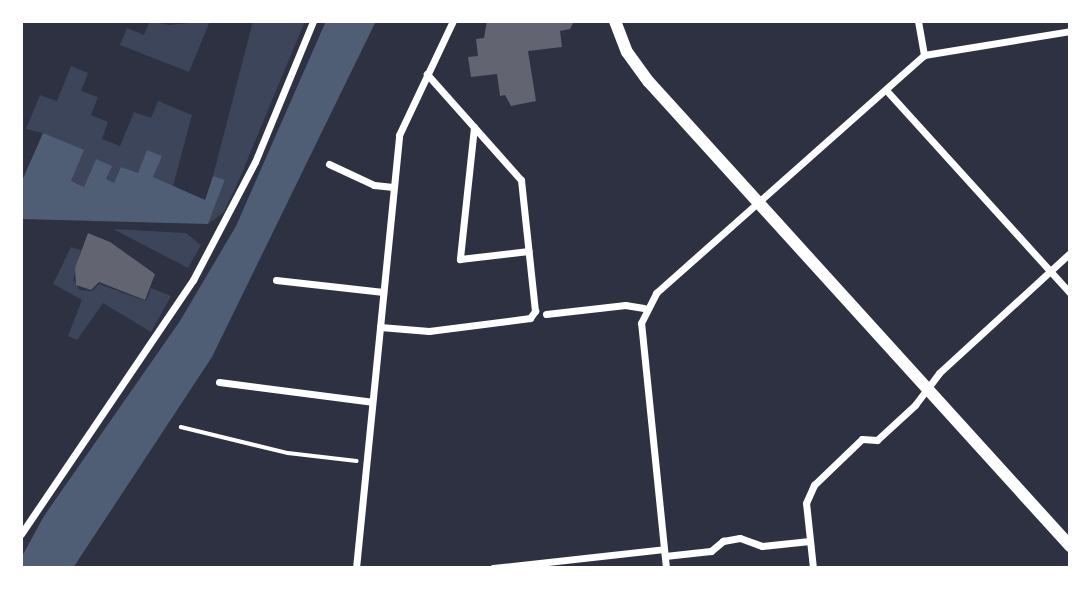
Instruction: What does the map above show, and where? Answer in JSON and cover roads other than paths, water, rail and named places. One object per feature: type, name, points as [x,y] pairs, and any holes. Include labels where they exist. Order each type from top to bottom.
[{"type":"street","points":[[21,534],[193,280],[255,162],[313,21]]},
{"type":"street","points":[[356,568],[400,127],[453,21]]},
{"type":"street","points":[[615,21],[639,69],[1070,546]]},
{"type":"street","points":[[918,21],[924,55]]},
{"type":"street","points":[[666,568],[642,341],[645,309],[656,293],[924,55],[1070,31]]},
{"type":"street","points":[[380,327],[429,331],[534,316],[521,180],[427,74]]},
{"type":"street","points":[[886,90],[1070,293]]},
{"type":"street","points":[[474,127],[460,259],[529,251]]},
{"type":"street","points":[[328,164],[374,185],[393,187]]},
{"type":"street","points":[[813,568],[806,503],[814,485],[862,439],[877,440],[927,388],[1070,253]]},
{"type":"street","points":[[276,281],[383,292]]},
{"type":"street","points":[[546,314],[625,305],[645,309]]},
{"type":"street","points":[[219,382],[372,402]]},
{"type":"street","points":[[493,568],[566,564],[665,552],[711,551],[723,541],[740,538],[762,546],[810,541]]}]
